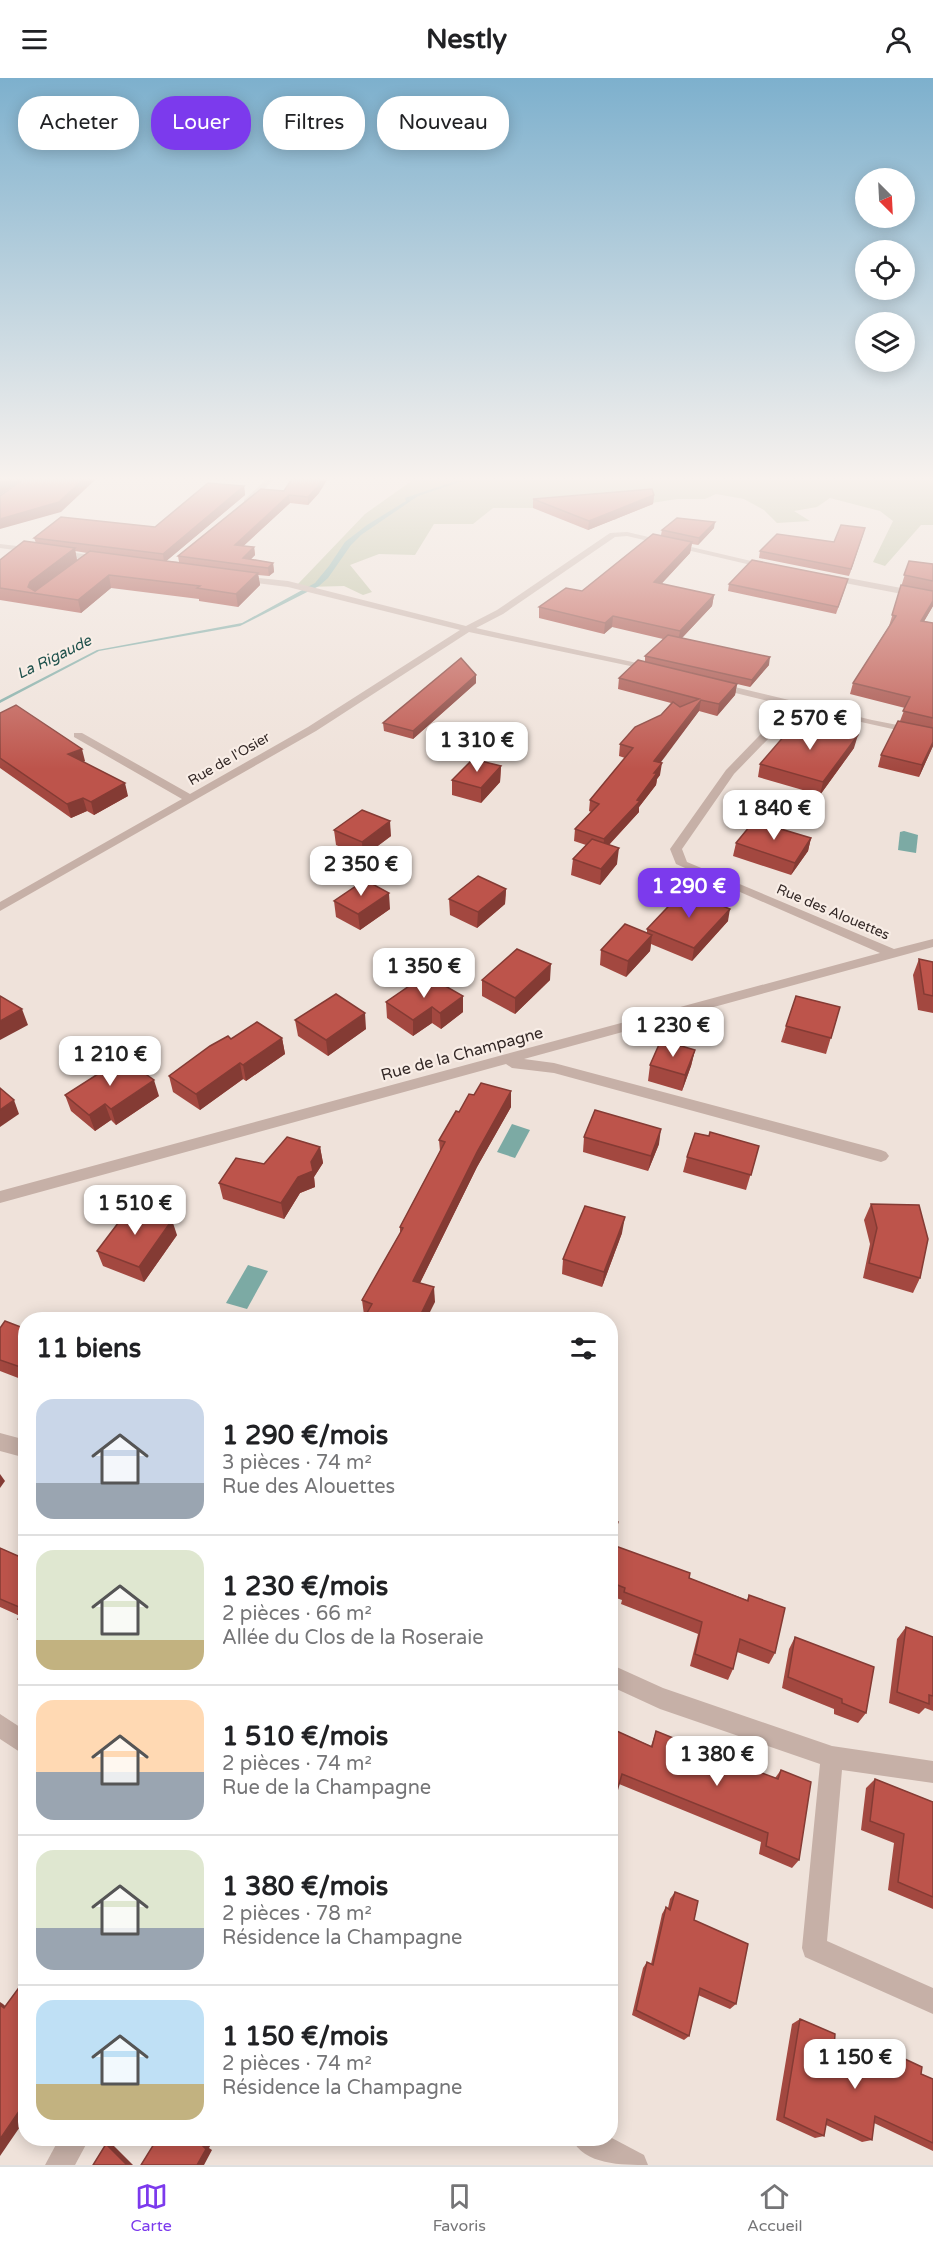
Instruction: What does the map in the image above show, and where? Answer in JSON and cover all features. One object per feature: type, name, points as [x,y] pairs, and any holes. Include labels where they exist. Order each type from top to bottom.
[{"type":"street","name":"Rue de l'Osier","points":[[0,907],[312,729],[467,629],[500,612],[555,574]]},
{"type":"street","points":[[818,576],[933,597]]},
{"type":"street","points":[[234,577],[288,585],[467,629],[660,672]]},
{"type":"street","points":[[705,683],[933,735]]},
{"type":"street","name":"Rue des Alouettes","points":[[795,705],[730,772],[676,849],[682,864],[894,954]]},
{"type":"street","points":[[78,735],[190,799]]},
{"type":"street","name":"Rue de la Champagne","points":[[0,1197],[933,944]]},
{"type":"street","points":[[502,1062],[554,1068],[881,1156]]},
{"type":"street","points":[[0,1442],[18,1447]]},
{"type":"street","points":[[618,1679],[660,1698],[832,1757],[933,1772]]},
{"type":"street","points":[[0,1725],[18,1739]]},
{"type":"street","points":[[832,1757],[814,1948],[933,2001]]},
{"type":"street","points":[[59,2165],[71,2146]]},
{"type":"street","points":[[599,2146],[634,2165]]},
{"type":"green space","points":[[307,574],[358,574],[372,592],[363,595],[344,586],[306,587],[298,584]]},
{"type":"water","points":[[322,574],[331,574],[319,586],[240,626],[99,651],[0,703],[0,700],[97,650],[242,623],[315,583]]},
{"type":"water","points":[[900,832],[918,835],[916,853],[898,850]]},
{"type":"water","points":[[512,1124],[530,1130],[515,1158],[497,1152]]},
{"type":"water","points":[[248,1265],[268,1271],[247,1309],[226,1303]]},
{"type":"building","points":[[0,574],[40,574],[30,582],[28,587],[35,591],[58,574],[257,574],[236,594],[197,588],[200,586],[109,575],[78,600],[0,588]]},
{"type":"building","points":[[603,574],[661,574],[654,582],[714,595],[680,631],[613,616],[605,623],[539,607],[566,588],[582,591]]},
{"type":"building","points":[[738,574],[825,574],[848,579],[838,607],[729,584]]},
{"type":"building","points":[[933,574],[933,581],[904,575]]},
{"type":"building","points":[[901,585],[933,591],[933,601],[921,621],[933,623],[933,718],[903,711],[910,697],[853,683],[896,616],[892,615]]},
{"type":"building","points":[[668,635],[770,657],[752,680],[645,656]]},
{"type":"building","points":[[461,658],[476,675],[413,731],[383,723]]},
{"type":"building","points":[[638,660],[737,684],[719,704],[701,700],[654,761],[662,763],[637,800],[640,801],[604,839],[575,829],[599,804],[590,800],[633,748],[620,744],[635,727],[661,715],[673,702],[680,707],[699,699],[619,678]]},
{"type":"building","points":[[16,705],[82,749],[68,754],[125,783],[91,802],[83,798],[67,804],[0,758],[0,713]]},
{"type":"building","points":[[798,720],[858,735],[823,782],[760,764]]},
{"type":"building","points":[[898,721],[933,728],[933,742],[922,765],[881,755]]},
{"type":"building","points":[[473,759],[501,766],[481,788],[452,780]]},
{"type":"building","points":[[362,810],[390,821],[362,842],[334,830]]},
{"type":"building","points":[[754,821],[811,838],[795,863],[736,843]]},
{"type":"building","points":[[592,839],[619,848],[601,869],[573,859]]},
{"type":"building","points":[[478,876],[506,889],[478,912],[449,899]]},
{"type":"building","points":[[365,880],[389,893],[358,914],[334,901]]},
{"type":"building","points":[[684,890],[730,909],[694,948],[647,929]]},
{"type":"building","points":[[625,924],[652,935],[628,961],[601,950]]},
{"type":"building","points":[[517,949],[551,964],[515,998],[482,980]]},
{"type":"building","points":[[919,959],[933,962],[933,996],[924,994]]},
{"type":"building","points":[[433,979],[463,996],[440,1013],[432,1007],[413,1020],[386,1002],[418,980],[425,984]]},
{"type":"building","points":[[336,994],[365,1013],[326,1040],[295,1020]]},
{"type":"building","points":[[0,996],[22,1009],[0,1021]]},
{"type":"building","points":[[796,996],[840,1007],[831,1038],[786,1026]]},
{"type":"building","points":[[257,1022],[282,1038],[243,1065],[240,1063],[196,1094],[169,1076],[210,1046],[228,1036],[231,1039]]},
{"type":"building","points":[[661,1040],[695,1050],[685,1075],[650,1065]]},
{"type":"building","points":[[123,1058],[154,1080],[111,1109],[105,1104],[89,1115],[65,1095]]},
{"type":"building","points":[[481,1083],[511,1091],[477,1152],[413,1281],[434,1287],[422,1312],[368,1312],[372,1304],[362,1300],[403,1228],[400,1227],[445,1142],[439,1140],[469,1094],[474,1095]]},
{"type":"building","points":[[0,1088],[14,1100],[0,1110]]},
{"type":"building","points":[[595,1110],[661,1129],[651,1156],[584,1137]]},
{"type":"building","points":[[710,1132],[759,1146],[751,1175],[687,1157],[695,1133],[709,1136]]},
{"type":"building","points":[[287,1137],[320,1147],[311,1162],[313,1171],[298,1177],[281,1203],[219,1183],[236,1158],[264,1164]]},
{"type":"building","points":[[871,1204],[919,1205],[928,1239],[920,1278],[869,1263],[877,1228]]},
{"type":"building","points":[[131,1206],[172,1220],[139,1267],[97,1251]]},
{"type":"building","points":[[585,1206],[625,1217],[604,1272],[563,1259]]},
{"type":"building","points":[[5,1321],[18,1326],[18,1366],[0,1360],[0,1328]]},
{"type":"building","points":[[618,1547],[690,1573],[689,1578],[748,1601],[749,1595],[785,1608],[775,1653],[740,1639],[733,1669],[695,1654],[702,1622],[624,1592],[625,1588],[618,1585]]},
{"type":"building","points":[[0,1548],[18,1556],[18,1606],[0,1599]]},
{"type":"building","points":[[906,1627],[933,1637],[933,1696],[929,1695],[929,1704],[897,1692]]},
{"type":"building","points":[[795,1637],[874,1667],[866,1713],[842,1703],[842,1699],[788,1677]]},
{"type":"building","points":[[656,1731],[683,1742],[681,1746],[736,1768],[738,1764],[778,1779],[781,1770],[811,1782],[799,1860],[766,1846],[768,1833],[622,1774],[618,1788],[618,1732],[652,1747]]},
{"type":"building","points":[[875,1779],[933,1802],[933,1897],[898,1882],[904,1834],[870,1821]]},
{"type":"building","points":[[675,1892],[698,1901],[694,1920],[748,1944],[736,2004],[700,1988],[689,2036],[636,2010],[647,1962],[653,1965],[666,1907],[670,1910]]},
{"type":"building","points":[[18,1989],[18,2113],[0,2139],[0,2005],[4,2008]]},
{"type":"building","points":[[800,2019],[835,2034],[834,2049],[890,2074],[892,2053],[922,2067],[921,2074],[933,2079],[933,2143],[875,2116],[872,2140],[827,2119],[824,2136],[784,2117]]},
{"type":"building","points":[[105,2146],[108,2146],[127,2165],[93,2165]]},
{"type":"building","points":[[153,2146],[203,2146],[206,2149],[197,2165],[141,2165]]},
{"type":"water label","name":"La Rigaude","points":[[54,657]]}]
